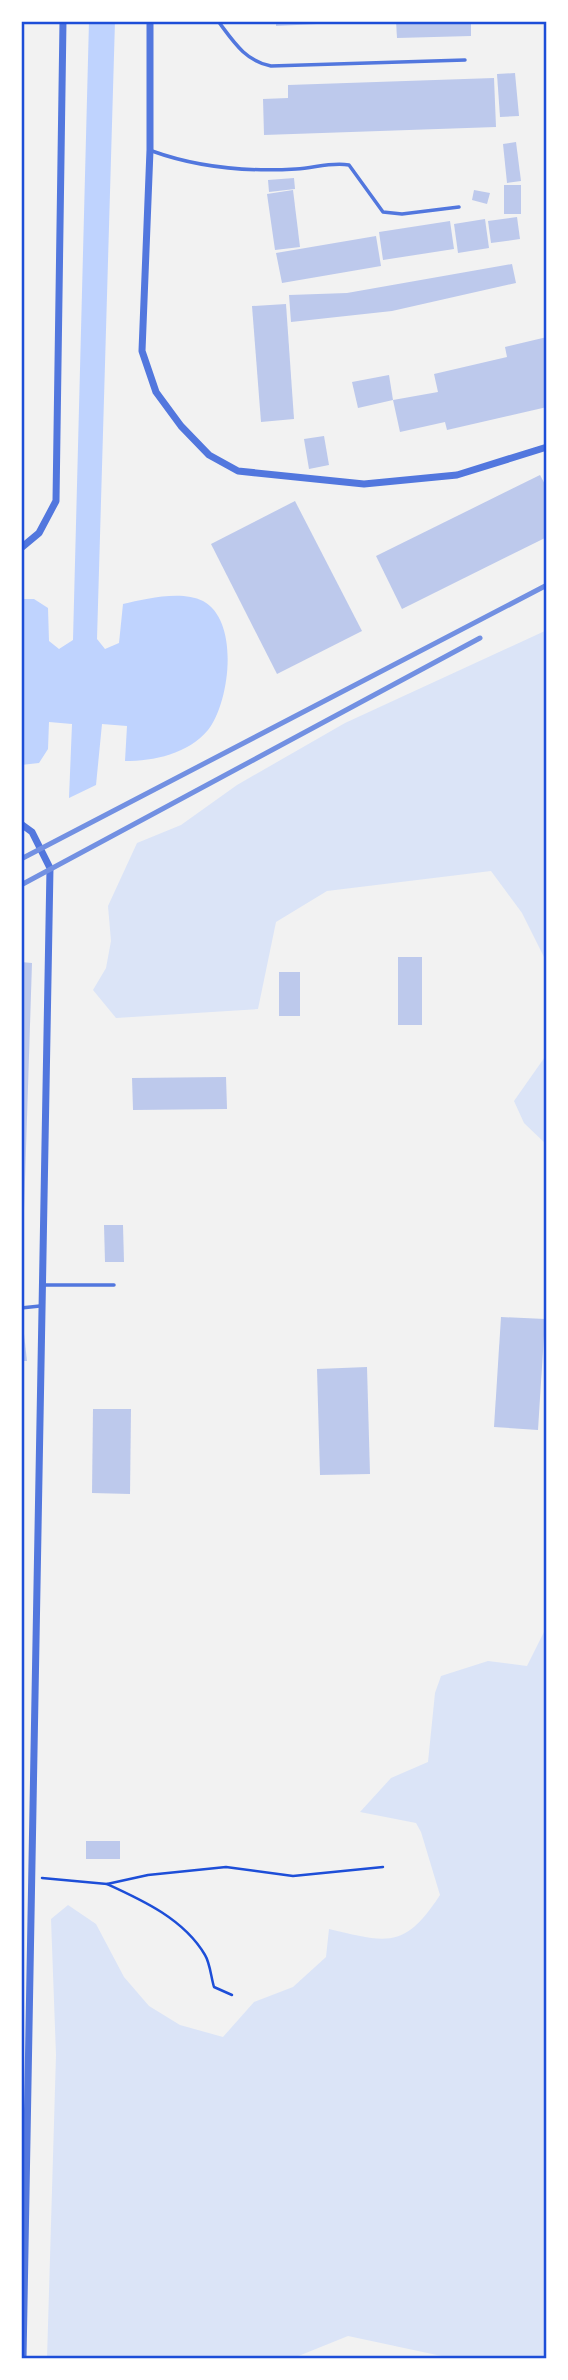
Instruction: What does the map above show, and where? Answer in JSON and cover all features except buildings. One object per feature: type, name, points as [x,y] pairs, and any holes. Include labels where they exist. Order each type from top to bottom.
[{"type":"street","points":[[21,548],[39,533],[56,500],[63,21]]},
{"type":"street","points":[[150,21],[150,150],[142,351],[156,392],[209,455],[238,471],[364,484],[457,475],[547,447]]},
{"type":"street","points":[[21,824],[32,832],[50,868],[23,2359]]},
{"type":"lane","points":[[218,21],[240,50],[256,63],[271,66],[465,60]]},
{"type":"lane","points":[[150,150],[178,160],[233,170],[309,168],[332,162],[349,165],[383,212],[402,214],[459,207]]},
{"type":"lane","points":[[43,1285],[114,1285]]},
{"type":"lane","points":[[21,1308],[42,1306]]},
{"type":"path","points":[[32,1877],[107,1884],[148,1875],[226,1867],[293,1875],[383,1867]]},
{"type":"path","points":[[107,1884],[143,1900],[183,1928],[206,1956],[214,1987],[232,1995]]},
{"type":"shaded area","points":[[547,630],[547,963],[522,913],[491,871],[327,891],[276,922],[258,1009],[116,1018],[93,990],[106,968],[111,941],[108,906],[137,843],[181,825],[237,785],[345,723]]},
{"type":"shaded area","points":[[547,1054],[547,1145],[524,1123],[514,1101]]},
{"type":"shaded area","points":[[547,1626],[547,2359],[451,2358],[348,2336],[291,2359],[47,2359],[56,2055],[51,1919],[68,1905],[96,1924],[124,1977],[149,2006],[180,2025],[223,2037],[254,2002],[293,1987],[326,1957],[329,1929],[381,1939],[405,1933],[428,1913],[440,1895],[421,1832],[416,1823],[360,1812],[391,1778],[428,1762],[435,1693],[441,1676],[488,1661],[527,1666]]},
{"type":"water","points":[[89,21],[115,21],[97,639],[105,649],[119,643],[123,604],[163,596],[184,596],[203,601],[215,611],[227,643],[228,663],[222,701],[216,717],[200,738],[170,754],[147,760],[125,761],[127,726],[102,724],[96,785],[69,798],[72,724],[49,722],[48,749],[39,763],[21,765],[21,599],[34,599],[48,608],[49,641],[59,649],[73,640]]},
{"type":"railway","points":[[21,859],[547,585]]},
{"type":"railway","points":[[21,885],[480,638]]}]
